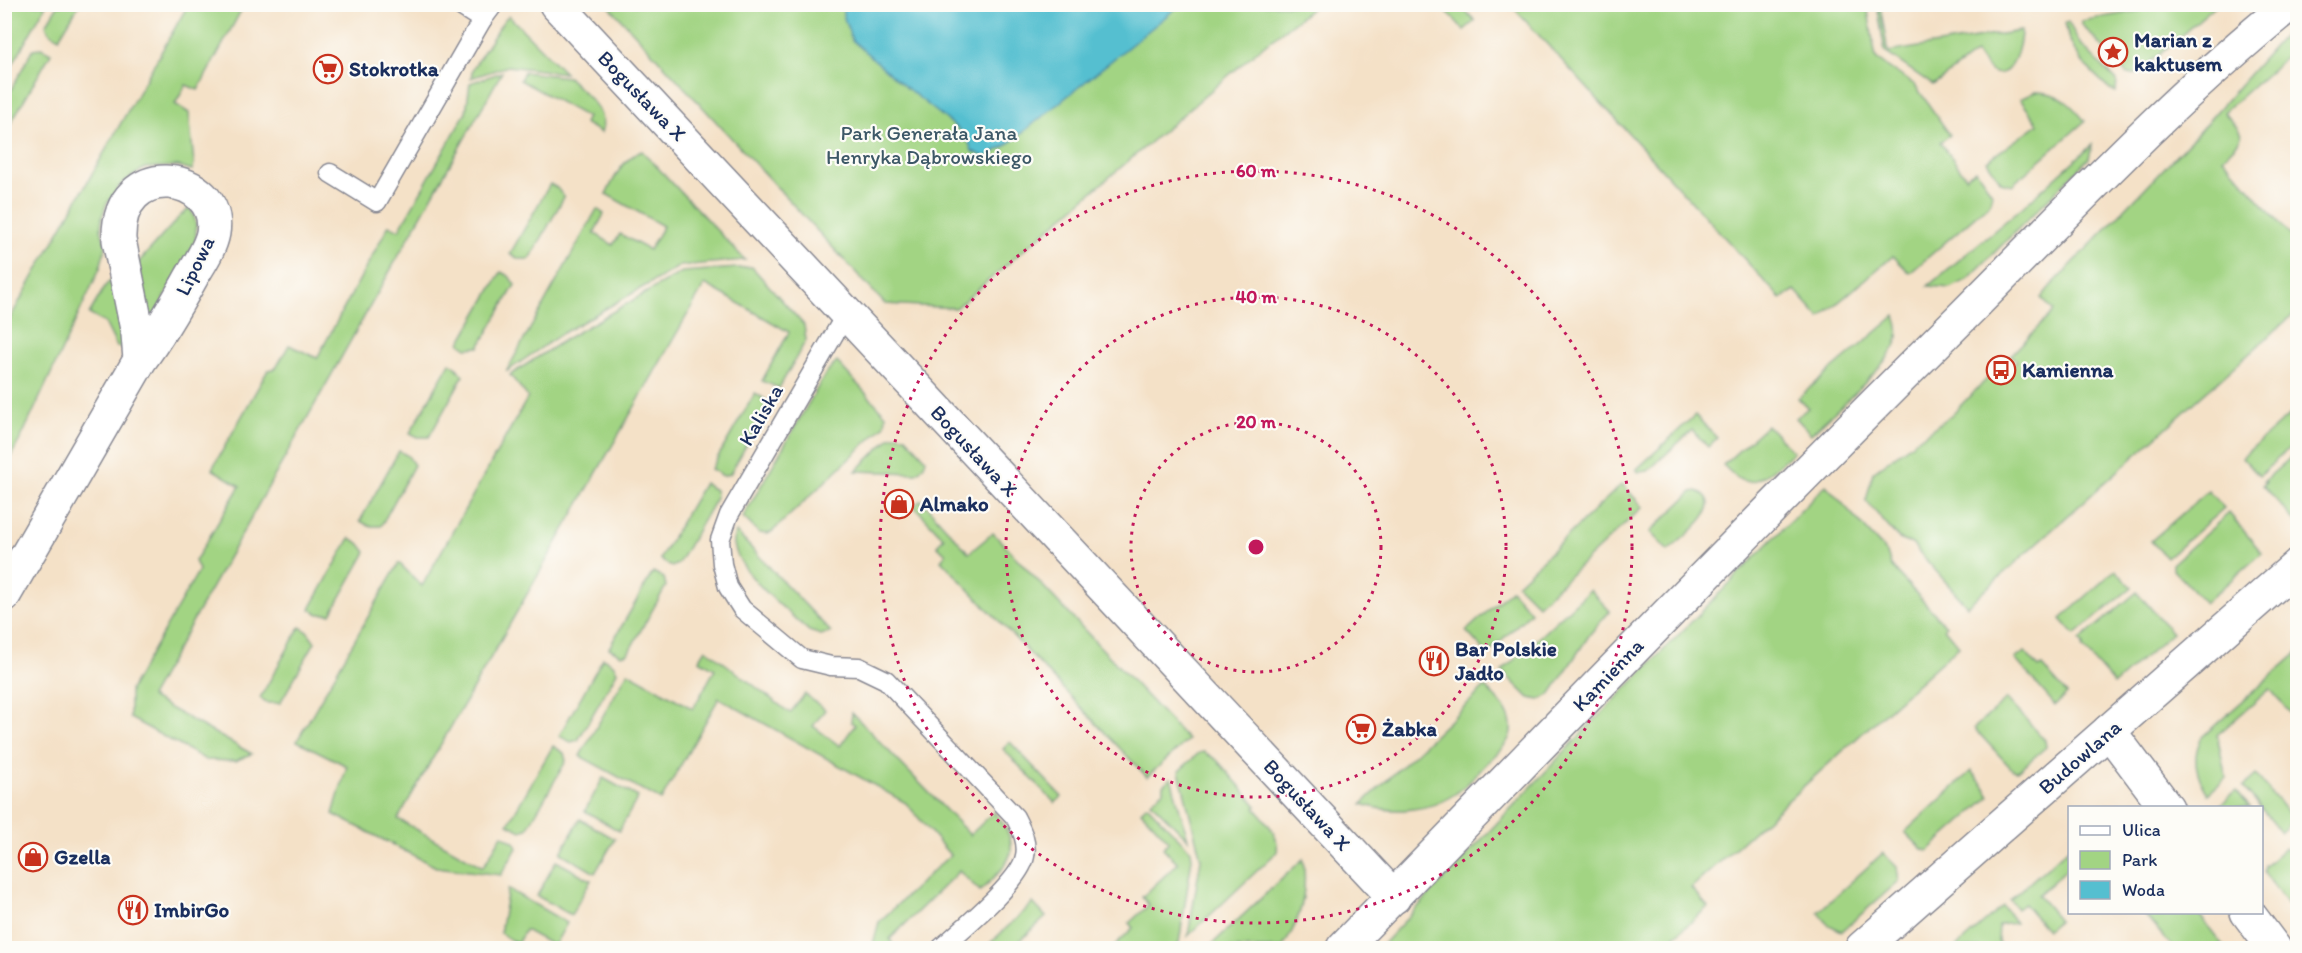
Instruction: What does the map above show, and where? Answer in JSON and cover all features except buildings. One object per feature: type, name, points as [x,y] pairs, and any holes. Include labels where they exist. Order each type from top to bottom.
[{"type":"street","name":"Bogusława X","points":[[556,4],[1394,897]]},
{"type":"street","name":"Kamienna","points":[[1343,948],[1827,450],[2172,108],[2290,4]]},
{"type":"street","name":"Lipowa","points":[[4,595],[140,360],[163,329],[207,252],[213,234],[211,212],[204,199],[198,194],[173,181],[160,181],[143,187],[129,199],[122,210],[118,225],[138,334],[140,360]]},
{"type":"street","name":"Budowlana","points":[[1862,948],[2298,565]]},
{"type":"street","points":[[2109,731],[2166,806]]},
{"type":"street","points":[[2248,914],[2274,948]]},
{"type":"lane","points":[[457,4],[482,20]]},
{"type":"lane","points":[[330,173],[377,202],[482,20],[494,4]]},
{"type":"lane","points":[[2263,26],[2298,21]]},
{"type":"lane","name":"Kaliska","points":[[846,314],[729,514],[720,540],[722,564],[728,587],[742,609],[802,659],[831,666],[859,668],[886,680],[1015,817],[1025,837],[1025,857],[1017,872],[1013,879],[941,948]]},
{"type":"green space","points":[[2164,4],[2216,5],[2137,74],[2127,74],[2082,25],[2081,21],[2160,7]]},
{"type":"green space","points":[[4,5],[46,5],[5,78]]},
{"type":"green space","points":[[58,5],[79,5],[59,38],[50,33],[46,25]]},
{"type":"green space","points":[[188,5],[244,5],[198,90],[186,85],[175,104],[189,113],[194,164],[192,170],[178,166],[145,168],[122,183],[106,205],[101,228],[106,246],[100,268],[22,436],[5,467],[5,327]]},
{"type":"green space","name":"Park Generała Jana Henryka Dąbrowskiego","points":[[608,5],[1316,5],[1262,47],[956,308],[885,304]]},
{"type":"green space","points":[[1441,5],[1460,5],[1475,21],[1464,30]]},
{"type":"green space","points":[[1511,5],[1867,5],[1876,59],[1915,85],[1950,135],[1940,142],[1966,177],[1976,170],[1992,193],[1990,203],[1910,273],[1893,256],[1820,318],[1795,290],[1781,299]]},
{"type":"green space","points":[[1877,5],[1880,5],[1888,52],[2021,31],[2017,52],[2010,66],[1999,73],[1992,72],[1985,66],[1976,53],[1933,85],[1885,52]]},
{"type":"green space","points":[[509,16],[565,73],[508,66],[471,78],[473,68],[504,20]]},
{"type":"green space","points":[[2068,22],[2080,43],[2117,81],[2116,92],[2110,89],[2081,60],[2071,44],[2065,23]]},
{"type":"green space","points":[[2297,34],[2297,47],[2224,112],[2241,135],[2237,144],[2223,158],[2297,243],[2297,311],[1967,606],[1912,544],[1899,539],[1866,501],[1873,472],[1951,415],[1993,373],[2000,380],[2017,361],[2011,355],[2054,311],[2041,298],[2049,288],[2196,135],[2284,35]]},
{"type":"green space","points":[[41,48],[51,53],[8,128],[5,126],[5,101],[33,49]]},
{"type":"green space","points":[[502,72],[150,697],[252,754],[235,761],[206,760],[130,718],[130,690],[199,570],[195,561],[240,486],[212,469],[268,370],[276,368],[289,345],[317,358],[389,225],[399,230],[466,112],[470,83]]},
{"type":"green space","points":[[524,72],[568,77],[598,110],[602,117],[601,133],[584,123],[587,117],[520,80]]},
{"type":"green space","points":[[2035,92],[2057,96],[2075,109],[2085,121],[2012,185],[2001,182],[1987,161],[2038,124],[2020,99]]},
{"type":"green space","points":[[2092,145],[2089,158],[1967,280],[1950,288],[1928,286],[2025,205]]},
{"type":"green space","points":[[642,151],[745,260],[680,266],[563,333],[506,372],[597,209],[604,214],[594,233],[613,245],[620,234],[649,250],[663,226],[606,194],[624,163]]},
{"type":"green space","points":[[550,184],[557,188],[564,197],[530,259],[519,259],[510,254]]},
{"type":"green space","points":[[190,208],[196,225],[195,242],[152,321],[137,264]]},
{"type":"green space","points":[[752,267],[804,325],[806,340],[779,388],[762,381],[789,332],[705,284],[398,819],[483,867],[502,835],[515,843],[517,848],[501,875],[436,867],[333,814],[347,766],[297,741],[399,563],[422,586],[528,397],[510,375],[569,337],[682,272]]},
{"type":"green space","points":[[501,272],[509,276],[515,285],[479,347],[467,348],[460,343]]},
{"type":"green space","points":[[114,278],[124,342],[122,348],[117,347],[105,323],[89,314],[106,285]]},
{"type":"green space","points":[[1895,316],[1898,337],[1891,353],[1858,390],[1811,434],[1796,418],[1808,408],[1798,398]]},
{"type":"green space","points":[[837,362],[886,415],[885,425],[773,531],[768,534],[759,533],[743,517],[826,373]]},
{"type":"green space","points":[[450,363],[463,376],[429,437],[418,437],[410,433]]},
{"type":"green space","points":[[755,393],[766,400],[768,407],[730,474],[723,476],[711,469]]},
{"type":"green space","points":[[2296,409],[2297,441],[2259,476],[2242,457]]},
{"type":"green space","points":[[1695,415],[1717,438],[1708,447],[1692,430],[1648,471],[1636,470]]},
{"type":"green space","points":[[1767,425],[1793,452],[1762,477],[1748,482],[1741,480],[1723,465]]},
{"type":"green space","points":[[899,435],[906,437],[926,459],[920,471],[916,473],[856,471],[891,437]]},
{"type":"green space","points":[[399,451],[408,456],[414,465],[381,526],[369,526],[360,521]]},
{"type":"green space","points":[[2297,452],[2298,521],[2296,523],[2263,485],[2266,482],[2264,481]]},
{"type":"green space","points":[[704,483],[715,490],[716,498],[678,564],[672,567],[660,559]]},
{"type":"green space","points":[[1622,484],[1643,507],[1538,605],[1517,584]]},
{"type":"green space","points":[[1826,485],[1887,553],[1891,566],[1946,626],[1944,628],[1959,646],[1691,888],[1708,907],[1661,948],[1379,948],[1583,732]]},
{"type":"green space","points":[[1697,491],[1706,497],[1709,504],[1706,513],[1692,531],[1668,551],[1650,532],[1692,492]]},
{"type":"green space","points":[[2208,491],[2224,508],[2167,558],[2151,541]]},
{"type":"green space","points":[[921,500],[969,553],[993,533],[1188,740],[1147,777],[941,560],[946,554],[937,545],[944,538],[914,506]]},
{"type":"green space","points":[[2229,513],[2262,553],[2205,603],[2172,568],[2172,564]]},
{"type":"green space","points":[[736,532],[831,632],[821,635],[809,631],[760,586],[738,557],[734,544]]},
{"type":"green space","points":[[350,538],[359,543],[366,552],[331,614],[319,614],[310,609]]},
{"type":"green space","points":[[2115,570],[2132,587],[2075,635],[2061,619]]},
{"type":"green space","points":[[653,572],[664,578],[666,586],[628,653],[621,655],[609,648]]},
{"type":"green space","points":[[1511,590],[1531,612],[1487,654],[1466,631]]},
{"type":"green space","points":[[1590,590],[1610,611],[1590,634],[1550,695],[1539,700],[1529,698],[1502,671]]},
{"type":"green space","points":[[2137,592],[2172,633],[2114,684],[2082,647],[2084,645],[2080,640]]},
{"type":"green space","points":[[300,627],[308,632],[315,642],[280,703],[268,703],[260,698]]},
{"type":"green space","points":[[706,649],[790,713],[805,694],[825,710],[813,726],[840,746],[855,725],[851,722],[852,713],[970,835],[994,812],[1009,836],[1011,846],[1006,864],[980,891],[959,871],[890,939],[895,948],[872,948],[879,922],[950,855],[906,803],[719,698],[661,800],[580,756],[628,672],[693,709],[715,669],[699,660]]},
{"type":"green space","points":[[2025,652],[2039,668],[2042,666],[2067,694],[2055,705],[2015,659]]},
{"type":"green space","points":[[2297,653],[2297,721],[2270,689],[2217,735],[2226,778],[2208,794],[2200,780],[2196,766],[2197,752],[2202,737]]},
{"type":"green space","points":[[603,658],[614,665],[617,672],[578,740],[571,742],[559,736]]},
{"type":"green space","points":[[1485,687],[1505,709],[1510,719],[1511,731],[1504,746],[1468,783],[1445,800],[1422,808],[1397,810],[1362,804]]},
{"type":"green space","points":[[2007,699],[2045,740],[2046,747],[2018,771],[2013,770],[1974,728]]},
{"type":"green space","points":[[1010,742],[1062,797],[1055,803],[1003,749]]},
{"type":"green space","points":[[553,746],[564,753],[566,761],[527,829],[521,831],[508,824]]},
{"type":"green space","points":[[1204,752],[1217,760],[1257,806],[1255,808],[1274,834],[1277,852],[1188,936],[1201,859],[1179,771],[1199,753]]},
{"type":"green space","points":[[1971,771],[1987,790],[1989,797],[1928,851],[1922,849],[1905,832]]},
{"type":"green space","points":[[2256,775],[2294,820],[2281,832],[2263,811],[2263,806],[2259,806],[2243,787]]},
{"type":"green space","points":[[603,778],[638,797],[619,831],[585,811]]},
{"type":"green space","points":[[1171,778],[1188,839],[1151,802],[1163,791],[1163,785]]},
{"type":"green space","points":[[2236,791],[2249,806],[2219,806]]},
{"type":"green space","points":[[1147,805],[1191,851],[1192,858],[1179,943],[1173,948],[1112,948],[1133,928],[1129,923],[1149,905],[1142,897],[1178,863],[1163,848],[1169,841],[1141,811]]},
{"type":"green space","points":[[580,819],[615,839],[595,873],[561,853]]},
{"type":"green space","points":[[2285,848],[2297,861],[2297,918],[2264,872],[2265,866]]},
{"type":"green space","points":[[2068,849],[2068,868],[2038,895],[2059,920],[2047,930],[2024,904],[2017,909],[2010,900]]},
{"type":"green space","points":[[1883,853],[1897,867],[1899,881],[1842,931],[1829,925],[1818,912]]},
{"type":"green space","points":[[1303,859],[1302,906],[1289,938],[1282,948],[1208,948]]},
{"type":"green space","points":[[556,861],[591,880],[571,915],[537,896]]},
{"type":"green space","points":[[508,889],[567,923],[554,946],[525,930],[517,944],[500,933]]},
{"type":"green space","points":[[1033,903],[1046,917],[1012,948],[985,948]]},
{"type":"green space","points":[[2003,906],[2016,923],[1999,925],[1998,942],[2004,948],[1955,948]]},
{"type":"green space","points":[[2144,914],[2199,914],[2225,948],[2174,948]]},
{"type":"water","points":[[843,4],[1180,5],[1007,145],[985,157],[972,151],[966,135],[903,85],[852,40],[843,15]]},
{"type":"place","name":"Marian z kaktusem","points":[[2113,52]]},
{"type":"place","name":"Stokrotka","points":[[328,69]]},
{"type":"place","name":"Kamienna","points":[[2001,370]]},
{"type":"place","name":"Almako","points":[[899,504]]},
{"type":"place","name":"Bar Polskie Jadło","points":[[1434,661]]},
{"type":"place","name":"Żabka","points":[[1361,729]]},
{"type":"place","name":"Gzella","points":[[33,857]]},
{"type":"place","name":"ImbirGo","points":[[133,910]]}]
